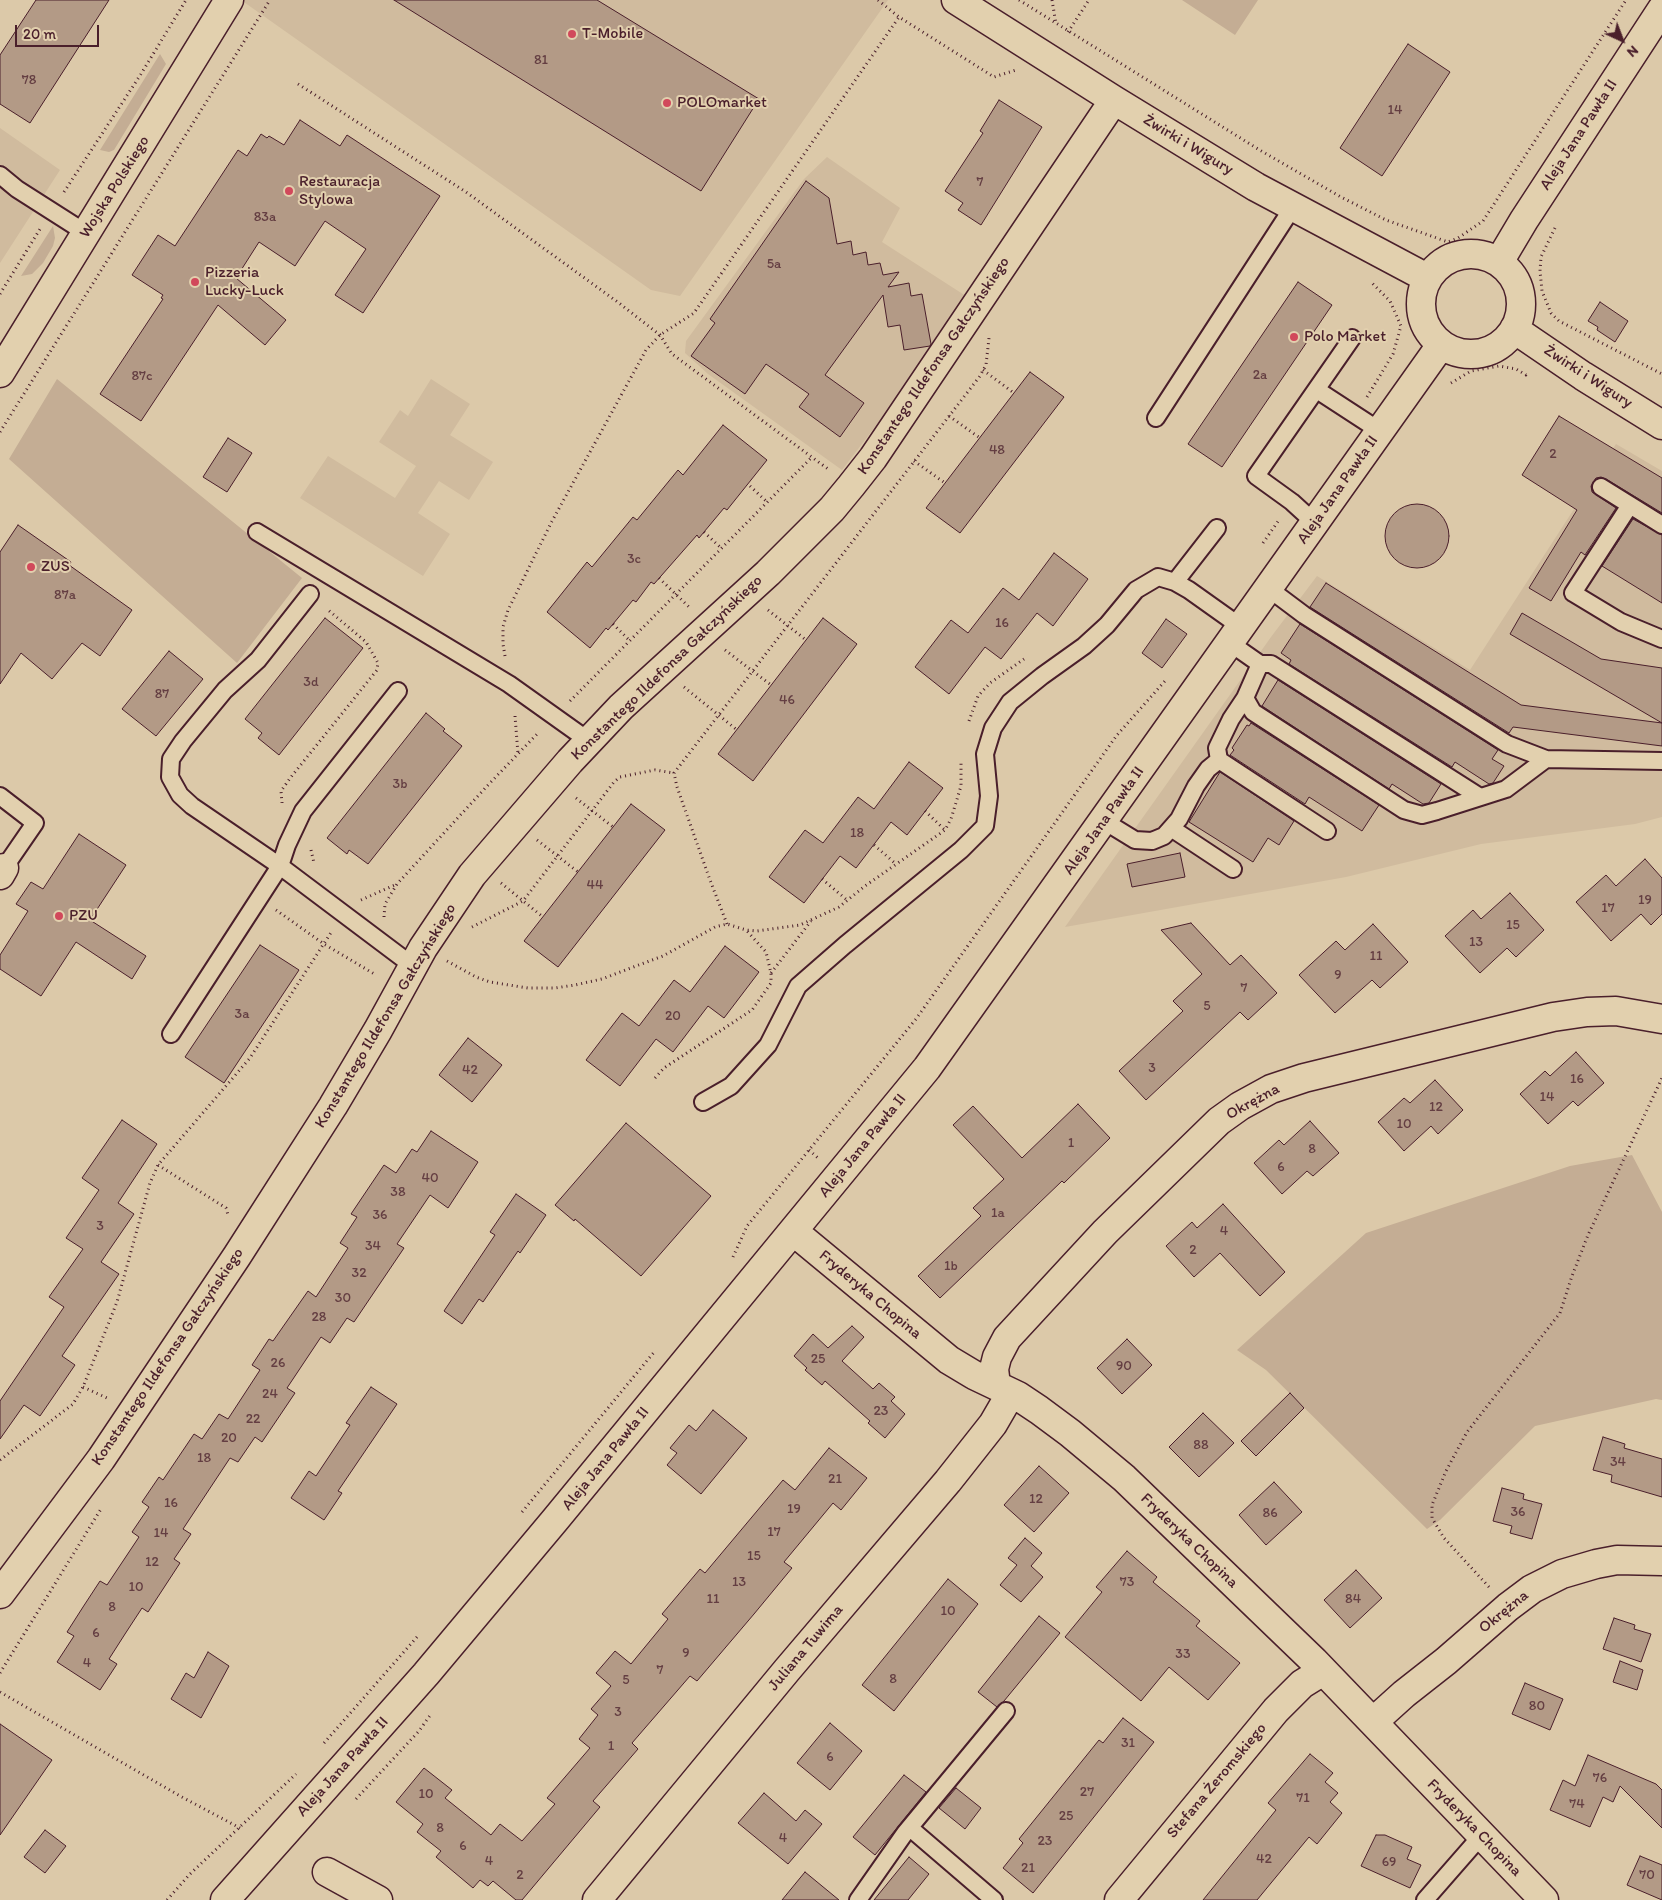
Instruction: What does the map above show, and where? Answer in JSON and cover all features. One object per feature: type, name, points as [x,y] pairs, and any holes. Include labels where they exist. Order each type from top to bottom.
[{"type":"street","name":"Wojska Polskiego","points":[[0,373],[229,0]]},
{"type":"street","name":"Żwirki i Wigury","points":[[956,0],[1256,187],[1427,278]]},
{"type":"street","name":"Aleja Jana Pawła II","points":[[1499,262],[1524,220],[1662,9]]},
{"type":"street","name":"Konstantego Ildefonsa Gałczyńskiego","points":[[0,1594],[101,1459],[231,1264],[333,1106],[413,966],[447,911],[481,865],[554,779],[621,707],[746,592],[832,509],[872,458],[1114,100]]},
{"type":"street","points":[[1467,253],[1483,255],[1499,262],[1510,272],[1518,285],[1521,300],[1520,315],[1514,329],[1504,342],[1489,351],[1473,354],[1456,352],[1441,345],[1425,326],[1421,314],[1422,289],[1427,278],[1438,266],[1452,257],[1467,253]]},
{"type":"street","name":"Żwirki i Wigury","points":[[1514,329],[1583,376],[1662,425]]},
{"type":"street","name":"Aleja Jana Pawła II","points":[[224,1900],[426,1674],[927,1068],[1441,345]]},
{"type":"street","name":"Okrężna","points":[[1003,1389],[994,1369],[997,1356],[1007,1338],[1105,1232],[1218,1121],[1240,1106],[1271,1089],[1304,1078],[1554,1017],[1587,1012],[1616,1011],[1662,1018]]},
{"type":"street","name":"Fryderyka Chopina","points":[[793,1231],[949,1360],[1039,1410],[1124,1478],[1323,1671],[1544,1900]]},
{"type":"street","name":"Juliana Tuwima","points":[[597,1900],[787,1670],[948,1481],[993,1424],[1003,1389]]},
{"type":"street","name":"Okrężna","points":[[1373,1722],[1508,1607],[1532,1589],[1562,1574],[1617,1560],[1662,1561]]},
{"type":"street","name":"Stefana Żeromskiego","points":[[1119,1900],[1276,1710],[1302,1684],[1323,1671]]},
{"type":"street","points":[[327,1872],[378,1900]]},
{"type":"lane","points":[[0,175],[17,189],[86,233]]},
{"type":"lane","points":[[1156,418],[1292,207]]},
{"type":"lane","points":[[1315,523],[1292,502],[1256,476],[1352,338]]},
{"type":"lane","points":[[1317,390],[1380,431]]},
{"type":"lane","points":[[1601,486],[1662,525]]},
{"type":"lane","points":[[1630,505],[1573,593],[1621,622],[1662,639]]},
{"type":"lane","points":[[1175,582],[1217,528]]},
{"type":"lane","points":[[257,532],[509,684],[589,741]]},
{"type":"lane","points":[[703,1102],[731,1086],[768,1045],[798,986],[961,850],[985,826],[989,796],[984,754],[993,728],[1010,702],[1084,646],[1107,625],[1136,590],[1158,577],[1175,582],[1189,590],[1236,635],[1260,664]]},
{"type":"lane","points":[[1268,588],[1304,615],[1507,744],[1546,759],[1662,760]]},
{"type":"lane","points":[[310,594],[258,660],[225,690],[182,741],[172,759],[170,777],[180,794],[192,806],[280,866],[413,966]]},
{"type":"lane","points":[[1260,664],[1246,698],[1231,720],[1217,748],[1219,760],[1327,831]]},
{"type":"lane","points":[[1260,664],[1271,664],[1480,797]]},
{"type":"lane","points":[[171,1034],[280,866],[303,811],[398,691]]},
{"type":"lane","points":[[1246,698],[1253,712],[1404,810],[1422,815],[1437,812],[1506,789],[1546,759]]},
{"type":"lane","points":[[1104,821],[1135,840],[1152,842],[1164,836],[1179,819],[1196,786],[1208,769],[1219,760]]},
{"type":"lane","points":[[0,796],[35,823],[2,871]]},
{"type":"lane","points":[[1171,828],[1233,869]]},
{"type":"lane","points":[[858,1900],[910,1828],[1006,1711]]},
{"type":"lane","points":[[910,1828],[994,1900]]},
{"type":"lane","points":[[1425,1900],[1482,1836]]},
{"type":"path","points":[[0,294],[141,74],[186,0]]},
{"type":"path","points":[[0,432],[270,0]]},
{"type":"path","points":[[878,0],[899,17],[994,77],[1018,70]]},
{"type":"path","points":[[1019,0],[1258,149],[1341,198],[1386,220],[1448,242],[1458,238],[1482,221],[1626,0]]},
{"type":"path","points":[[1052,0],[1056,24]]},
{"type":"path","points":[[1068,32],[1089,0]]},
{"type":"path","points":[[518,754],[517,732],[503,644],[504,627],[508,610],[551,523],[646,350],[660,335],[694,313],[899,17]]},
{"type":"path","points":[[298,84],[466,192],[619,302],[660,335],[672,354],[851,486]]},
{"type":"path","points":[[1558,224],[1548,239],[1541,257],[1540,282],[1551,313],[1559,321],[1662,374]]},
{"type":"path","points":[[1354,415],[1393,354],[1401,326],[1390,301],[1370,281]]},
{"type":"path","points":[[727,924],[674,773],[980,376],[986,365],[990,330]]},
{"type":"path","points":[[1449,384],[1471,371],[1499,366],[1516,369],[1526,375]]},
{"type":"path","points":[[983,370],[1014,393]]},
{"type":"path","points":[[949,416],[980,438]]},
{"type":"path","points":[[385,920],[385,904],[397,884],[518,754],[812,457]]},
{"type":"path","points":[[914,461],[945,483]]},
{"type":"path","points":[[750,486],[767,502]]},
{"type":"path","points":[[1257,551],[1292,502]]},
{"type":"path","points":[[704,532],[721,548]]},
{"type":"path","points":[[659,578],[693,611]]},
{"type":"path","points":[[746,592],[806,640]]},
{"type":"path","points":[[298,825],[282,806],[281,791],[377,670],[378,663],[366,642],[310,594]]},
{"type":"path","points":[[613,624],[629,640]]},
{"type":"path","points":[[722,647],[771,685]]},
{"type":"path","points":[[968,725],[978,696],[990,682],[1030,655]]},
{"type":"path","points":[[662,670],[737,730]]},
{"type":"path","points":[[730,1265],[747,1226],[916,1019],[1117,736],[1166,680]]},
{"type":"path","points":[[445,960],[476,977],[490,982],[528,988],[565,987],[602,979],[663,956],[714,927],[727,924],[746,930],[757,931],[800,925],[839,907],[864,886],[946,830],[961,786],[962,758]]},
{"type":"path","points":[[554,779],[613,827]]},
{"type":"path","points":[[925,811],[946,830]]},
{"type":"path","points":[[516,824],[578,872]]},
{"type":"path","points":[[874,845],[896,864]]},
{"type":"path","points":[[481,865],[543,917]]},
{"type":"path","points":[[822,879],[847,900]]},
{"type":"path","points":[[360,900],[397,884]]},
{"type":"path","points":[[260,898],[324,944],[400,991]]},
{"type":"path","points":[[771,972],[811,920]]},
{"type":"path","points":[[0,1460],[73,1404],[83,1387],[118,1302],[150,1183],[158,1165],[250,1058],[336,924]]},
{"type":"path","points":[[655,1078],[664,1068],[752,1010],[771,983],[771,972],[766,952],[746,930]]},
{"type":"path","points":[[1508,1607],[1444,1538],[1432,1518],[1432,1505],[1446,1471],[1467,1432],[1560,1313],[1588,1235],[1662,1078]]},
{"type":"path","points":[[158,1165],[226,1208],[231,1223]]},
{"type":"path","points":[[521,1514],[658,1348]]},
{"type":"path","points":[[83,1387],[110,1400]]},
{"type":"path","points":[[320,1748],[418,1636]]},
{"type":"path","points":[[0,1692],[180,1796],[240,1828]]},
{"type":"path","points":[[167,1900],[190,1874],[297,1773]]},
{"type":"path","points":[[246,1823],[249,1826]]},
{"type":"shaded area","points":[[241,0],[888,0],[680,296],[651,290]]},
{"type":"shaded area","points":[[1182,0],[1258,0],[1235,35]]},
{"type":"shaded area","points":[[160,54],[166,64],[114,150],[109,152],[100,150]]},
{"type":"shaded area","points":[[0,128],[60,170],[0,263]]},
{"type":"shaded area","points":[[827,157],[900,208],[882,242],[969,298],[907,385],[842,470],[708,374],[685,353],[686,341],[804,179]]},
{"type":"shaded area","points":[[53,226],[55,238],[53,246],[43,263],[32,274],[21,276]]},
{"type":"shaded area","points":[[57,379],[302,578],[237,663],[9,459]]},
{"type":"shaded area","points":[[431,379],[470,404],[450,435],[493,462],[469,500],[439,481],[418,513],[450,534],[423,576],[300,498],[328,456],[395,498],[416,466],[379,442],[400,410],[408,416]]},
{"type":"shaded area","points":[[1616,444],[1662,471],[1662,817],[1635,824],[1481,844],[1346,877],[1065,927],[1271,637],[1317,576],[1470,670]]},
{"type":"shaded area","points":[[1632,1155],[1662,1212],[1662,1400],[1656,1399],[1535,1426],[1440,1520],[1427,1529],[1266,1370],[1237,1350],[1366,1233],[1570,1166]]},
{"type":"building","points":[[36,0],[109,0],[30,123],[0,104],[0,55]]},
{"type":"building","points":[[394,0],[597,0],[759,99],[701,191]]},
{"type":"building","points":[[1408,44],[1450,72],[1382,176],[1340,148]]},
{"type":"building","points":[[999,100],[1042,127],[981,225],[958,210],[963,203],[945,191],[983,133],[980,131]]},
{"type":"building","points":[[300,120],[340,146],[347,135],[440,196],[363,313],[335,295],[366,249],[325,221],[295,266],[259,242],[236,278],[286,320],[265,345],[218,305],[141,421],[100,394],[163,299],[161,298],[163,295],[132,275],[158,235],[175,246],[238,150],[247,156],[261,134],[267,138],[269,136],[284,145]]},
{"type":"building","points":[[806,181],[829,198],[837,244],[851,241],[853,255],[866,252],[868,265],[880,263],[883,275],[899,272],[888,287],[909,283],[911,296],[922,294],[931,344],[930,346],[904,350],[900,325],[888,327],[883,295],[825,375],[864,403],[840,437],[799,407],[809,394],[766,364],[745,394],[691,356],[715,323],[710,319]]},
{"type":"building","points":[[1298,282],[1332,305],[1222,467],[1188,444]]},
{"type":"building","points":[[1600,302],[1628,321],[1615,342],[1597,330],[1598,327],[1588,321]]},
{"type":"building","points":[[1030,372],[1064,397],[960,533],[926,508]]},
{"type":"building","points":[[1559,416],[1662,478],[1662,513],[1606,479],[1596,478],[1591,486],[1592,492],[1616,508],[1585,555],[1581,552],[1551,601],[1529,588],[1577,510],[1522,475]]},
{"type":"building","points":[[723,425],[767,460],[727,510],[724,508],[699,538],[697,535],[654,584],[651,582],[636,602],[633,600],[590,648],[547,612],[587,562],[592,567],[633,517],[637,520],[678,470],[683,475]]},
{"type":"building","points":[[228,438],[252,453],[227,492],[203,477]]},
{"type":"building","points":[[1417,504],[1435,509],[1440,513],[1444,518],[1449,536],[1444,554],[1440,559],[1435,563],[1417,568],[1399,563],[1394,559],[1390,554],[1385,536],[1390,518],[1394,513],[1399,509]]},
{"type":"building","points":[[1633,519],[1662,535],[1662,603],[1602,566]]},
{"type":"building","points":[[18,525],[71,562],[69,565],[132,610],[100,656],[82,643],[52,679],[21,653],[0,684],[0,552]]},
{"type":"building","points":[[1054,553],[1088,579],[1053,626],[1037,613],[1001,659],[985,647],[949,694],[915,667],[951,620],[968,633],[1003,588],[1019,600]]},
{"type":"building","points":[[1326,583],[1521,705],[1662,723],[1662,746],[1513,727],[1509,733],[1310,607]]},
{"type":"building","points":[[1522,613],[1601,659],[1662,668],[1662,723],[1510,634]]},
{"type":"building","points":[[325,618],[363,648],[279,755],[258,738],[262,733],[245,719]]},
{"type":"building","points":[[823,618],[857,644],[753,781],[718,754]]},
{"type":"building","points":[[1166,619],[1187,634],[1162,668],[1142,653]]},
{"type":"building","points":[[1300,624],[1498,750],[1492,759],[1504,766],[1493,783],[1489,784],[1455,762],[1452,767],[1289,664],[1291,660],[1281,653]]},
{"type":"building","points":[[169,651],[203,679],[156,736],[122,709]]},
{"type":"building","points":[[1278,680],[1441,784],[1429,803],[1423,804],[1392,784],[1389,789],[1262,706]]},
{"type":"building","points":[[426,713],[445,729],[443,731],[462,746],[368,864],[349,850],[347,854],[327,838]]},
{"type":"building","points":[[1251,723],[1379,805],[1362,831],[1309,797],[1305,804],[1230,755],[1234,750],[1232,748],[1247,725],[1249,726]]},
{"type":"building","points":[[909,762],[943,788],[907,835],[891,822],[856,868],[840,856],[804,903],[769,877],[805,830],[823,843],[858,797],[874,809]]},
{"type":"building","points":[[1220,772],[1294,821],[1279,845],[1268,838],[1253,862],[1189,822]]},
{"type":"building","points":[[631,804],[665,830],[558,967],[524,941]]},
{"type":"building","name":"PZU","points":[[79,834],[126,865],[90,920],[146,956],[132,979],[76,942],[41,996],[0,969],[0,955],[28,911],[16,904],[31,882],[43,889]]},
{"type":"building","points":[[1180,853],[1185,877],[1132,887],[1127,864]]},
{"type":"building","points":[[1645,859],[1662,878],[1662,914],[1651,925],[1641,914],[1611,941],[1576,902],[1606,875],[1616,886]]},
{"type":"building","points":[[1510,893],[1544,930],[1516,957],[1507,948],[1480,973],[1445,936],[1473,910],[1481,919]]},
{"type":"building","points":[[1191,923],[1230,965],[1241,955],[1277,993],[1248,1020],[1240,1012],[1146,1100],[1119,1071],[1183,1011],[1173,1001],[1202,974],[1161,930]]},
{"type":"building","points":[[1373,924],[1408,962],[1380,988],[1372,980],[1335,1013],[1299,975],[1336,941],[1345,950]]},
{"type":"building","points":[[260,945],[299,970],[224,1083],[185,1057]]},
{"type":"building","points":[[725,946],[759,972],[724,1018],[708,1006],[673,1052],[656,1039],[620,1086],[586,1060],[622,1013],[639,1026],[674,980],[690,992]]},
{"type":"building","points":[[468,1038],[502,1065],[472,1102],[439,1075]]},
{"type":"building","points":[[1576,1052],[1604,1083],[1578,1106],[1573,1101],[1548,1124],[1520,1094],[1545,1071],[1550,1076]]},
{"type":"building","points":[[1435,1080],[1463,1110],[1438,1134],[1431,1126],[1404,1151],[1378,1122],[1404,1098],[1410,1103]]},
{"type":"building","points":[[1078,1104],[1110,1138],[1064,1183],[1062,1181],[940,1298],[918,1276],[981,1216],[973,1208],[1004,1179],[953,1125],[973,1106],[1022,1158]]},
{"type":"building","points":[[122,1120],[157,1144],[118,1203],[134,1214],[101,1262],[119,1274],[62,1356],[75,1365],[40,1416],[24,1405],[0,1439],[0,1401],[64,1307],[49,1297],[83,1249],[66,1238],[99,1190],[82,1178]]},
{"type":"building","points":[[1310,1121],[1339,1153],[1313,1176],[1307,1171],[1282,1194],[1254,1163],[1279,1140],[1284,1145]]},
{"type":"building","points":[[626,1123],[711,1196],[641,1276],[575,1219],[574,1221],[555,1205]]},
{"type":"building","points":[[431,1131],[478,1162],[448,1208],[430,1195],[397,1244],[404,1248],[354,1322],[347,1318],[330,1343],[321,1337],[287,1388],[295,1393],[262,1442],[255,1437],[238,1462],[230,1458],[183,1529],[191,1534],[174,1559],[180,1563],[148,1612],[142,1608],[109,1659],[117,1664],[100,1690],[57,1662],[74,1636],[67,1632],[100,1581],[107,1585],[139,1537],[132,1532],[149,1507],[142,1502],[159,1477],[163,1480],[194,1434],[202,1439],[219,1414],[228,1419],[260,1370],[252,1365],[269,1339],[273,1341],[308,1291],[316,1297],[348,1248],[340,1243],[357,1217],[351,1214],[384,1165],[396,1173],[412,1149],[417,1152]]},
{"type":"building","points":[[516,1194],[546,1215],[520,1253],[518,1251],[483,1302],[479,1299],[462,1324],[444,1311],[495,1235],[490,1232]]},
{"type":"building","points":[[1223,1204],[1285,1272],[1260,1296],[1220,1253],[1194,1277],[1166,1246],[1192,1222],[1197,1228]]},
{"type":"building","points":[[852,1326],[864,1337],[842,1361],[873,1389],[879,1383],[895,1397],[891,1401],[905,1414],[885,1438],[868,1423],[870,1421],[825,1381],[822,1385],[805,1370],[807,1368],[794,1356],[813,1334],[828,1348]]},
{"type":"building","points":[[1127,1339],[1152,1365],[1122,1394],[1097,1368]]},
{"type":"building","points":[[371,1387],[397,1404],[338,1491],[342,1493],[324,1520],[291,1498],[309,1471],[316,1476],[350,1425],[346,1423]]},
{"type":"building","points":[[1290,1393],[1304,1408],[1256,1456],[1241,1441]]},
{"type":"building","points":[[713,1410],[747,1438],[701,1494],[667,1465],[677,1453],[670,1448],[689,1425],[696,1431]]},
{"type":"building","points":[[1203,1413],[1234,1443],[1199,1477],[1169,1447]]},
{"type":"building","points":[[1603,1437],[1625,1444],[1624,1448],[1662,1459],[1662,1497],[1611,1482],[1612,1475],[1593,1470]]},
{"type":"building","points":[[829,1448],[867,1478],[841,1510],[833,1503],[784,1562],[792,1568],[754,1614],[697,1681],[690,1676],[632,1743],[638,1749],[593,1801],[600,1807],[522,1900],[516,1900],[493,1881],[488,1886],[480,1880],[473,1888],[436,1857],[441,1851],[417,1832],[423,1824],[396,1802],[424,1768],[452,1790],[445,1798],[491,1835],[500,1824],[522,1841],[555,1804],[547,1798],[590,1748],[579,1739],[598,1715],[591,1709],[611,1686],[596,1673],[615,1651],[631,1664],[668,1619],[662,1614],[700,1569],[705,1573],[783,1480],[795,1490]]},
{"type":"building","points":[[1039,1466],[1069,1493],[1034,1532],[1004,1505]]},
{"type":"building","points":[[1274,1482],[1302,1512],[1266,1545],[1239,1515]]},
{"type":"building","points":[[1502,1488],[1524,1494],[1523,1499],[1542,1504],[1532,1539],[1510,1533],[1512,1526],[1493,1521]]},
{"type":"building","points":[[1025,1538],[1042,1553],[1031,1566],[1043,1577],[1021,1602],[1000,1585],[1017,1565],[1008,1558]]},
{"type":"building","points":[[1127,1551],[1157,1577],[1153,1582],[1200,1621],[1196,1626],[1240,1663],[1208,1700],[1169,1667],[1141,1701],[1065,1637],[1102,1592],[1096,1587]]},
{"type":"building","points":[[1356,1570],[1382,1598],[1350,1628],[1324,1600]]},
{"type":"building","points":[[948,1579],[978,1604],[894,1711],[862,1685]]},
{"type":"building","points":[[1039,1616],[1060,1633],[997,1707],[978,1692]]},
{"type":"building","points":[[1614,1618],[1635,1625],[1634,1629],[1651,1634],[1641,1662],[1603,1649]]},
{"type":"building","points":[[208,1652],[229,1666],[201,1718],[171,1699],[186,1673],[194,1678]]},
{"type":"building","points":[[1620,1661],[1643,1670],[1637,1690],[1613,1682]]},
{"type":"building","points":[[1525,1683],[1563,1699],[1550,1730],[1512,1714]]},
{"type":"building","points":[[1123,1718],[1154,1742],[1033,1893],[1003,1868],[1023,1843],[1019,1839],[1099,1740],[1103,1743]]},
{"type":"building","points":[[830,1723],[862,1751],[830,1790],[797,1763]]},
{"type":"building","points":[[0,1724],[52,1760],[0,1835]]},
{"type":"building","points":[[1310,1754],[1333,1773],[1325,1782],[1338,1793],[1330,1802],[1342,1813],[1317,1844],[1309,1837],[1257,1900],[1203,1900],[1276,1810],[1268,1803]]},
{"type":"building","points":[[1588,1755],[1656,1784],[1662,1790],[1662,1828],[1620,1786],[1613,1802],[1603,1797],[1590,1827],[1550,1810],[1563,1780],[1575,1786]]},
{"type":"building","points":[[904,1775],[926,1792],[875,1855],[853,1837]]},
{"type":"building","points":[[956,1788],[981,1808],[965,1829],[939,1808]]},
{"type":"building","points":[[764,1793],[796,1821],[805,1810],[822,1824],[788,1864],[738,1823]]},
{"type":"building","points":[[45,1830],[66,1846],[45,1873],[24,1857]]},
{"type":"building","points":[[1376,1835],[1385,1835],[1412,1847],[1407,1859],[1421,1865],[1410,1888],[1361,1866]]},
{"type":"building","points":[[1640,1856],[1662,1865],[1662,1900],[1627,1885]]},
{"type":"building","points":[[909,1857],[929,1874],[908,1900],[874,1900]]},
{"type":"building","points":[[805,1872],[839,1900],[782,1900]]},
{"type":"place","name":"T-Mobile","points":[[572,34]]},
{"type":"place","name":"POLOmarket","points":[[667,103]]},
{"type":"place","name":"Restauracja Stylowa","points":[[289,191]]},
{"type":"place","name":"Pizzeria Lucky-Luck","points":[[195,282]]},
{"type":"place","name":"Polo Market","points":[[1294,337]]},
{"type":"place","name":"ZUS","points":[[31,567]]},
{"type":"place","name":"PZU","points":[[59,916]]}]
